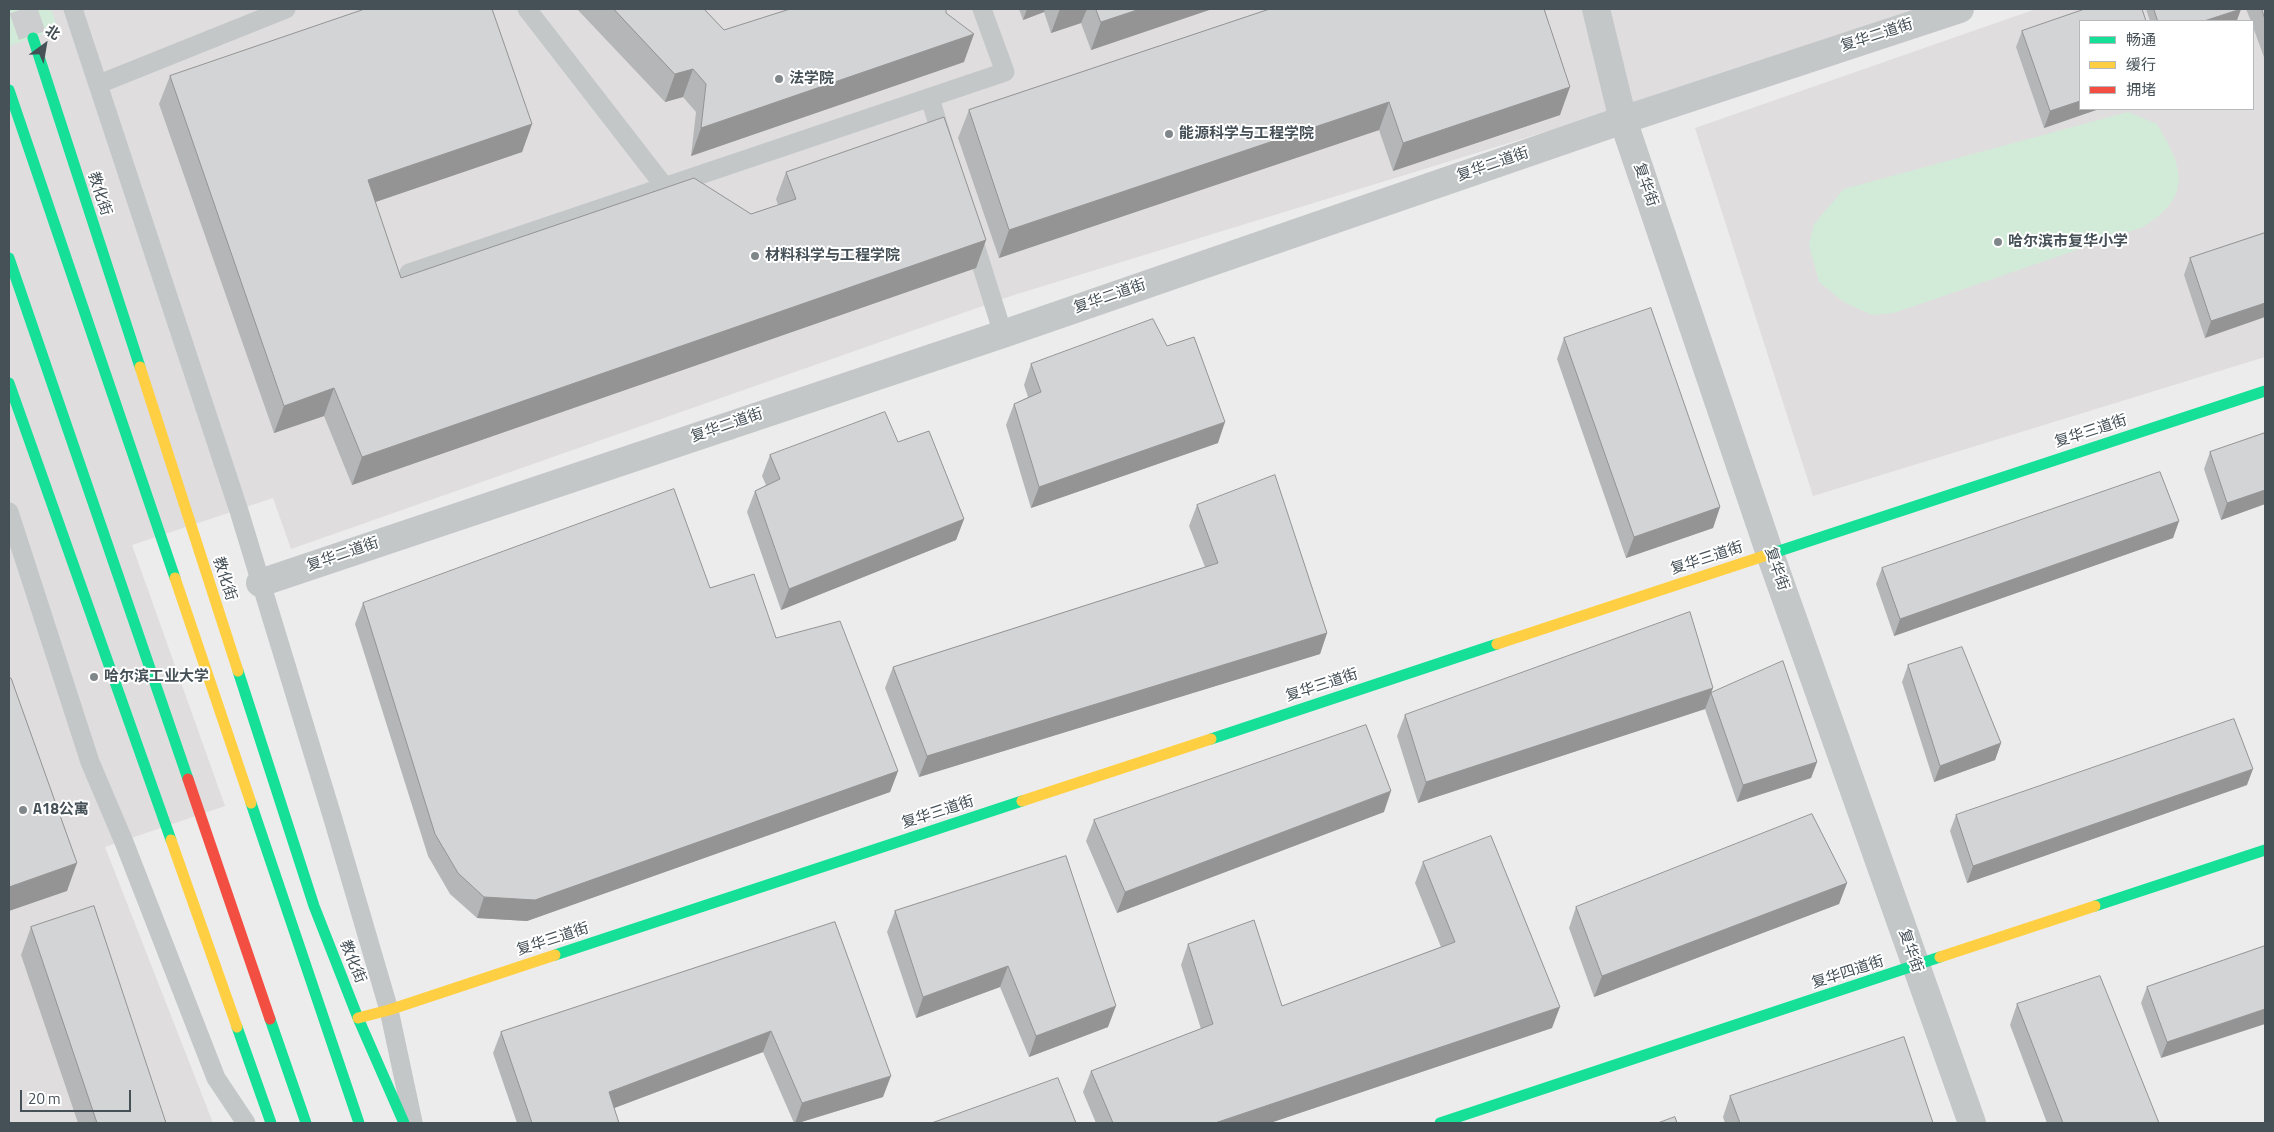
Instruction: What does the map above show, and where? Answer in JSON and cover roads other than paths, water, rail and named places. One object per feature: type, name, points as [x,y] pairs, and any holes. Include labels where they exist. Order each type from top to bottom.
[{"type":"main road","name":"教化街","points":[[33,38],[314,906],[358,1018],[404,1123]]},
{"type":"main road","points":[[9,90],[359,1123]]},
{"type":"main road","points":[[9,258],[306,1123]]},
{"type":"main road","points":[[9,383],[272,1123]]},
{"type":"main road","name":"复华三道街","points":[[358,1018],[389,1010],[2265,391]]},
{"type":"main road","name":"复华四道街","points":[[1440,1123],[2265,850]]},
{"type":"street","name":"复华街","points":[[1596,9],[1623,120],[1770,554],[1972,1123]]},
{"type":"street","name":"复华二道街","points":[[260,583],[1003,334],[1623,120],[1960,9]]},
{"type":"lane","points":[[73,9],[233,492],[389,1010],[414,1123]]},
{"type":"lane","points":[[99,84],[286,9]]},
{"type":"lane","points":[[527,9],[665,187]]},
{"type":"lane","points":[[409,273],[1005,72],[982,9]]},
{"type":"lane","points":[[930,98],[950,164]]},
{"type":"lane","points":[[968,220],[1003,334]]},
{"type":"lane","points":[[9,512],[90,762],[124,842],[216,1078],[246,1123]]},
{"type":"tunnel","points":[[23,9],[33,38]]},
{"type":"place","name":"法学院","points":[[779,79]]},
{"type":"place","name":"能源科学与工程学院","points":[[1169,134]]},
{"type":"place","name":"哈尔滨市复华小学","points":[[1998,242]]},
{"type":"place","name":"材料科学与工程学院","points":[[755,256]]},
{"type":"place","name":"哈尔滨工业大学","points":[[94,677]]},
{"type":"place","name":"A18公寓","points":[[23,810]]}]
